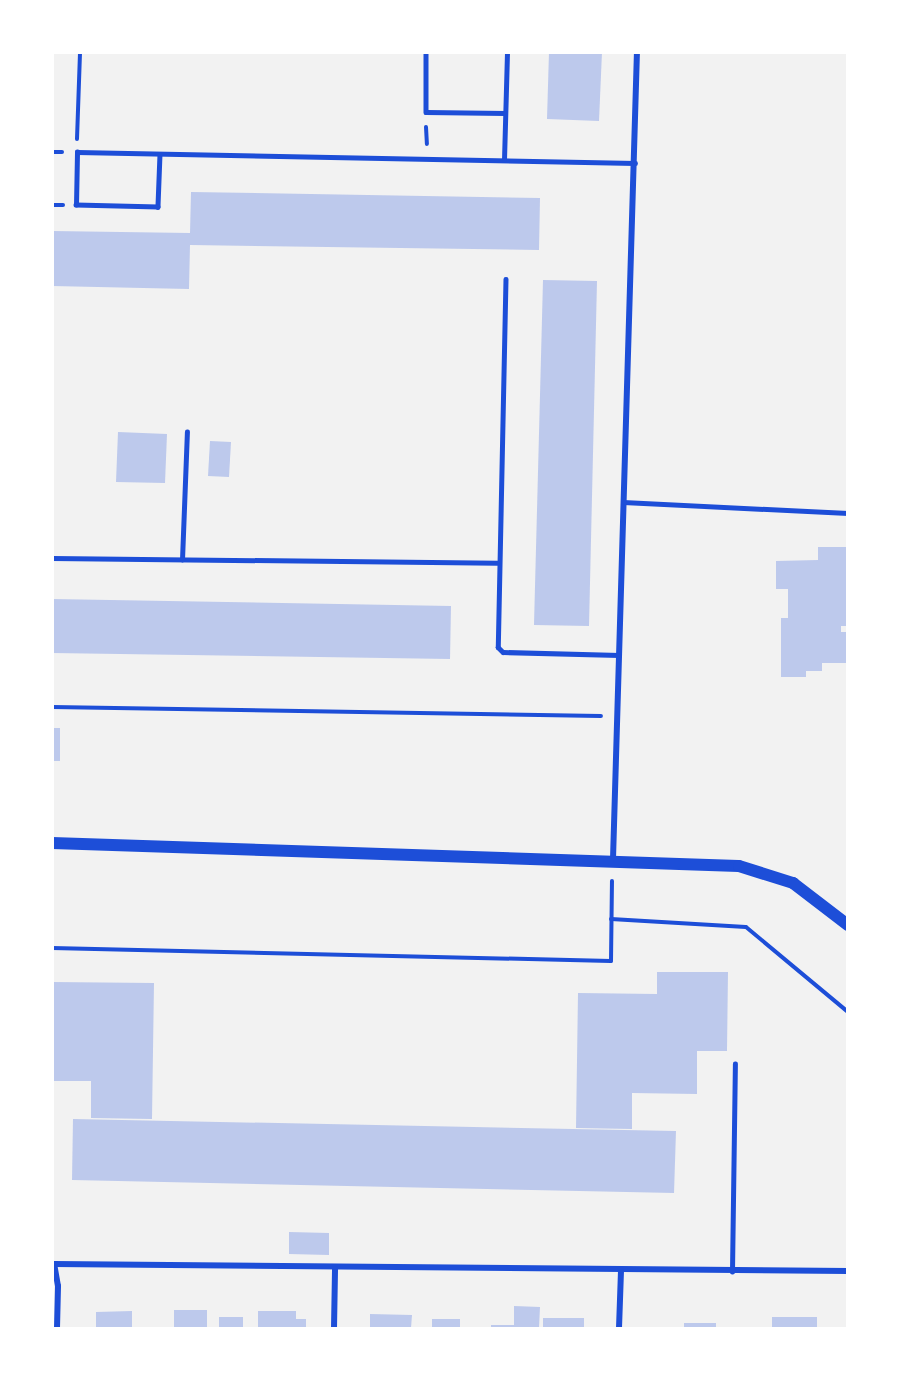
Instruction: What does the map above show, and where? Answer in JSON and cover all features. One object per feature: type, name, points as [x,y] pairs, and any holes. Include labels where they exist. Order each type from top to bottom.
[{"type":"main road","points":[[52,843],[613,859],[740,866],[768,872],[807,892],[848,925]]},
{"type":"street","points":[[613,859],[637,52]]},
{"type":"street","points":[[57,1329],[58,1286],[53,1264],[621,1272],[848,1271]]},
{"type":"street","points":[[334,1329],[336,1269]]},
{"type":"street","points":[[619,1329],[621,1272]]},
{"type":"lane","points":[[426,52],[426,112],[505,113]]},
{"type":"lane","points":[[504,160],[507,52]]},
{"type":"lane","points":[[160,154],[158,207],[76,205],[77,152],[635,163]]},
{"type":"lane","points":[[506,279],[497,563],[497,638],[503,652],[619,655]]},
{"type":"lane","points":[[182,560],[187,432]]},
{"type":"lane","points":[[623,502],[848,513]]},
{"type":"lane","points":[[52,558],[497,563]]},
{"type":"lane","points":[[732,1272],[735,1064]]},
{"type":"lane","points":[[52,1257],[53,1264]]},
{"type":"path","points":[[52,152],[77,152],[80,52]]},
{"type":"path","points":[[426,112],[427,159]]},
{"type":"path","points":[[52,707],[617,717]]},
{"type":"path","points":[[52,948],[611,961],[613,859]]},
{"type":"path","points":[[611,919],[746,927],[848,1012]]},
{"type":"building","points":[[549,52],[602,52],[599,121],[547,119]]},
{"type":"building","points":[[191,192],[540,198],[539,250],[190,245],[189,289],[52,286],[52,231],[190,233]]},
{"type":"building","points":[[543,280],[597,281],[589,626],[534,625]]},
{"type":"building","points":[[118,432],[167,434],[165,483],[116,482]]},
{"type":"building","points":[[210,441],[231,442],[229,477],[208,476]]},
{"type":"building","points":[[818,547],[848,547],[847,626],[841,626],[841,632],[848,632],[848,663],[822,663],[822,671],[806,671],[806,677],[781,677],[781,618],[788,618],[788,589],[776,589],[776,561],[818,560]]},
{"type":"building","points":[[52,599],[451,606],[450,659],[52,653]]},
{"type":"building","points":[[52,728],[60,728],[60,761],[52,761]]},
{"type":"building","points":[[657,972],[728,972],[727,1051],[697,1051],[697,1094],[632,1093],[632,1129],[576,1128],[578,993],[657,994]]},
{"type":"building","points":[[52,982],[154,983],[152,1119],[91,1118],[91,1081],[52,1081]]},
{"type":"building","points":[[73,1119],[676,1131],[674,1193],[72,1180]]},
{"type":"building","points":[[289,1232],[329,1233],[329,1255],[289,1254]]},
{"type":"building","points":[[514,1306],[540,1307],[539,1328],[491,1328],[491,1325],[514,1325]]},
{"type":"building","points":[[174,1310],[207,1310],[207,1328],[174,1328]]},
{"type":"building","points":[[132,1311],[132,1328],[96,1328],[96,1312]]},
{"type":"building","points":[[258,1311],[296,1311],[296,1319],[306,1319],[306,1328],[258,1328]]},
{"type":"building","points":[[370,1314],[412,1315],[411,1328],[370,1328]]},
{"type":"building","points":[[219,1317],[243,1317],[243,1328],[219,1328]]},
{"type":"building","points":[[772,1317],[817,1317],[817,1328],[772,1328]]},
{"type":"building","points":[[543,1318],[584,1318],[584,1328],[543,1328]]},
{"type":"building","points":[[432,1319],[460,1319],[460,1328],[432,1328]]},
{"type":"building","points":[[684,1323],[716,1323],[716,1328],[684,1328]]}]
